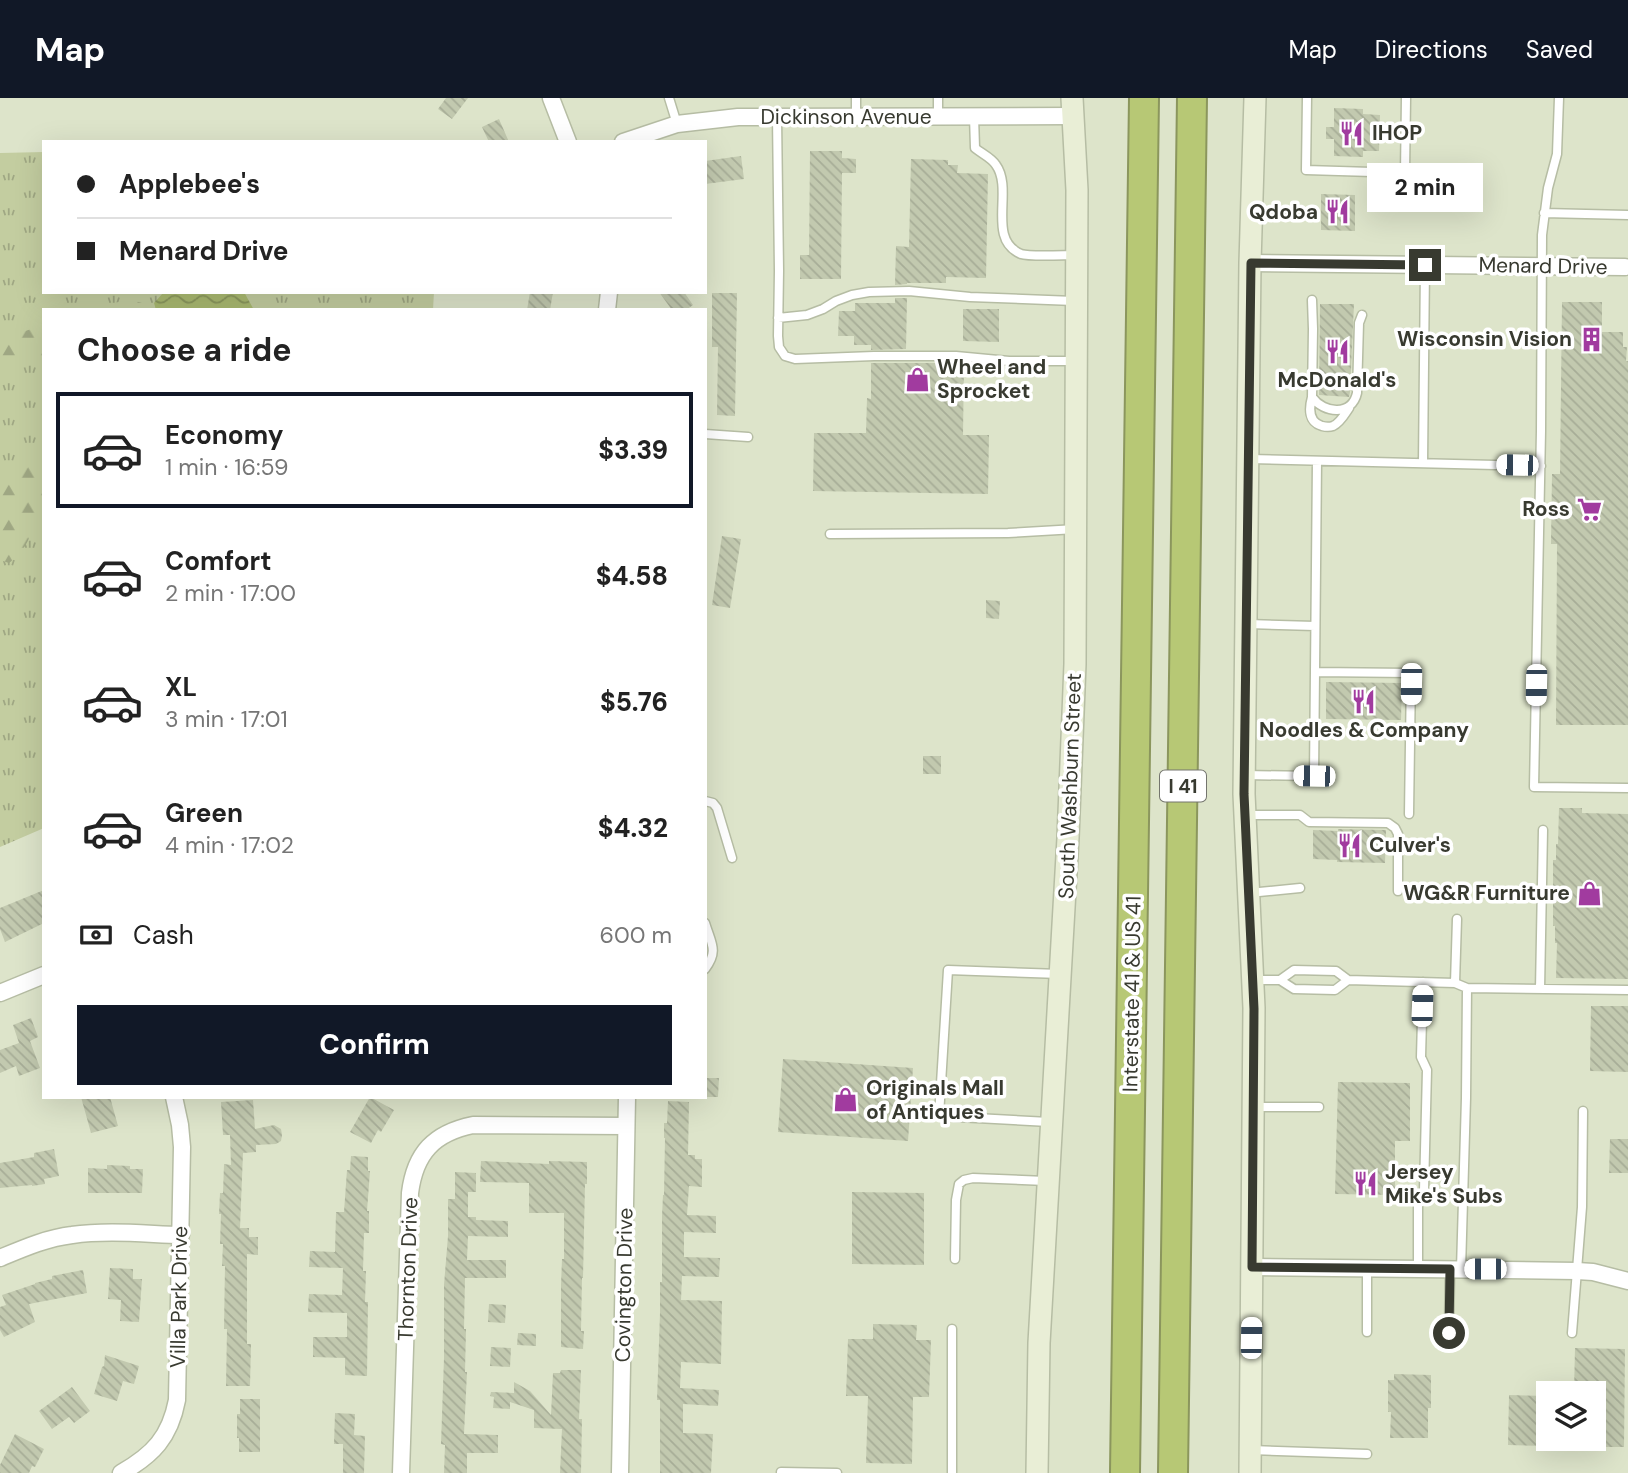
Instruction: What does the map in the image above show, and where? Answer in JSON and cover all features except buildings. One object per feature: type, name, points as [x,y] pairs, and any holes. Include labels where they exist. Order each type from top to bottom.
[{"type":"highway","name":"I 41","points":[[1173,1473],[1192,98]]},
{"type":"highway","name":"Interstate 41 & US 41","points":[[1125,1473],[1143,102]]},
{"type":"street","points":[[551,98],[567,140]]},
{"type":"street","points":[[1250,1473],[1253,980],[1244,775],[1255,98]]},
{"type":"street","name":"Dickinson Avenue","points":[[629,140],[677,124],[724,118],[974,116],[1073,107]]},
{"type":"street","name":"South Washburn Street","points":[[1037,1473],[1039,1343],[1069,838],[1075,664],[1077,190],[1073,107]]},
{"type":"street","name":"Menard Drive","points":[[1251,263],[1627,269]]},
{"type":"street","points":[[0,993],[42,976]]},
{"type":"street","name":"Villa Park Drive","points":[[121,1473],[146,1458],[161,1441],[169,1429],[177,1400],[182,1147],[174,1099]]},
{"type":"street","name":"Covington Drive","points":[[620,1473],[627,1099]]},
{"type":"street","name":"Thornton Drive","points":[[401,1473],[410,1193],[412,1175],[419,1159],[430,1145],[445,1134],[474,1125],[626,1126]]},
{"type":"street","points":[[0,1258],[37,1242],[70,1235],[181,1235]]},
{"type":"street","points":[[1252,1267],[1577,1271],[1628,1281]]},
{"type":"lane","points":[[668,98],[677,124]]},
{"type":"lane","points":[[856,98],[856,117]]},
{"type":"lane","points":[[937,98],[937,116]]},
{"type":"lane","points":[[1307,98],[1306,170],[1405,173],[1406,98]]},
{"type":"lane","points":[[1559,98],[1558,146],[1544,213],[1542,266],[1534,787],[1628,788]]},
{"type":"lane","points":[[974,116],[975,148],[996,164],[1002,181],[1003,230],[1008,243],[1022,254],[1077,255]]},
{"type":"lane","points":[[777,117],[779,348],[785,356],[795,359],[956,356],[1009,361],[1076,361]]},
{"type":"lane","points":[[1544,213],[1628,215]]},
{"type":"lane","points":[[1423,463],[1425,265]]},
{"type":"lane","points":[[778,318],[807,315],[852,295],[869,292],[909,291],[1077,302]]},
{"type":"lane","points":[[1312,300],[1311,418],[1324,427],[1338,423],[1355,401],[1359,323],[1362,315]]},
{"type":"lane","points":[[1312,397],[1327,408],[1350,407]]},
{"type":"lane","points":[[707,434],[748,436]]},
{"type":"lane","points":[[1249,459],[1541,466]]},
{"type":"lane","points":[[1244,775],[1314,776],[1317,461]]},
{"type":"lane","points":[[830,534],[1008,533],[1076,529]]},
{"type":"lane","points":[[1247,624],[1315,626]]},
{"type":"lane","points":[[1315,672],[1411,673],[1409,814]]},
{"type":"lane","points":[[707,802],[713,803],[717,808],[732,858]]},
{"type":"lane","points":[[1245,815],[1300,816],[1309,822],[1388,823],[1398,834],[1398,891]]},
{"type":"lane","points":[[1540,989],[1543,830]]},
{"type":"lane","points":[[1249,893],[1300,888]]},
{"type":"lane","points":[[1455,983],[1457,919]]},
{"type":"lane","points":[[707,930],[714,953],[707,966]]},
{"type":"lane","points":[[1052,1122],[939,1116],[948,970],[1060,974]]},
{"type":"lane","points":[[1280,980],[1294,970],[1336,971],[1348,980],[1455,983],[1467,988],[1628,990]]},
{"type":"lane","points":[[1253,980],[1280,980],[1294,989],[1335,990],[1348,980]]},
{"type":"lane","points":[[1418,1269],[1418,1205],[1424,1191],[1427,1070],[1421,1057],[1423,982]]},
{"type":"lane","points":[[1449,1333],[1456,1269],[1466,1098],[1467,988]]},
{"type":"lane","points":[[1254,1107],[1319,1107]]},
{"type":"lane","points":[[1572,1333],[1582,1199],[1583,1111]]},
{"type":"lane","points":[[955,1259],[956,1190],[959,1184],[973,1178],[1049,1181]]},
{"type":"lane","points":[[1367,1268],[1367,1332]]},
{"type":"lane","points":[[952,1329],[952,1473]]},
{"type":"lane","points":[[1250,1450],[1367,1454]]},
{"type":"lane","points":[[781,1472],[837,1473]]},
{"type":"green space","points":[[42,152],[42,294],[434,294],[433,308],[42,308],[42,829],[0,847],[0,153]]},
{"type":"green space","points":[[128,299],[151,308],[99,308]]},
{"type":"green space","points":[[42,326],[42,369],[28,359],[11,364],[0,375],[0,339]]},
{"type":"green space","points":[[9,462],[21,469],[42,464],[42,508],[24,547],[9,563],[0,560],[0,465]]},
{"type":"water","points":[[162,294],[245,294],[253,308],[155,308],[154,303]]},
{"type":"place","name":"IHOP","points":[[1352,133]]},
{"type":"place","name":"Qdoba","points":[[1338,212]]},
{"type":"place","name":"Wisconsin Vision","points":[[1592,339]]},
{"type":"place","name":"McDonald's","points":[[1337,351]]},
{"type":"place","name":"Wheel and Sprocket","points":[[917,379]]},
{"type":"place","name":"Ross","points":[[1590,509]]},
{"type":"place","name":"Noodles & Company","points":[[1364,701]]},
{"type":"place","name":"Culver's","points":[[1349,845]]},
{"type":"place","name":"WG&R Furniture","points":[[1590,893]]},
{"type":"place","name":"Originals Mall of Antiques","points":[[846,1100]]},
{"type":"place","name":"Jersey Mike's Subs","points":[[1365,1184]]},
{"type":"route","points":[[1425,265],[1251,263],[1244,794],[1254,1009],[1252,1267],[1450,1269],[1449,1333]]}]
